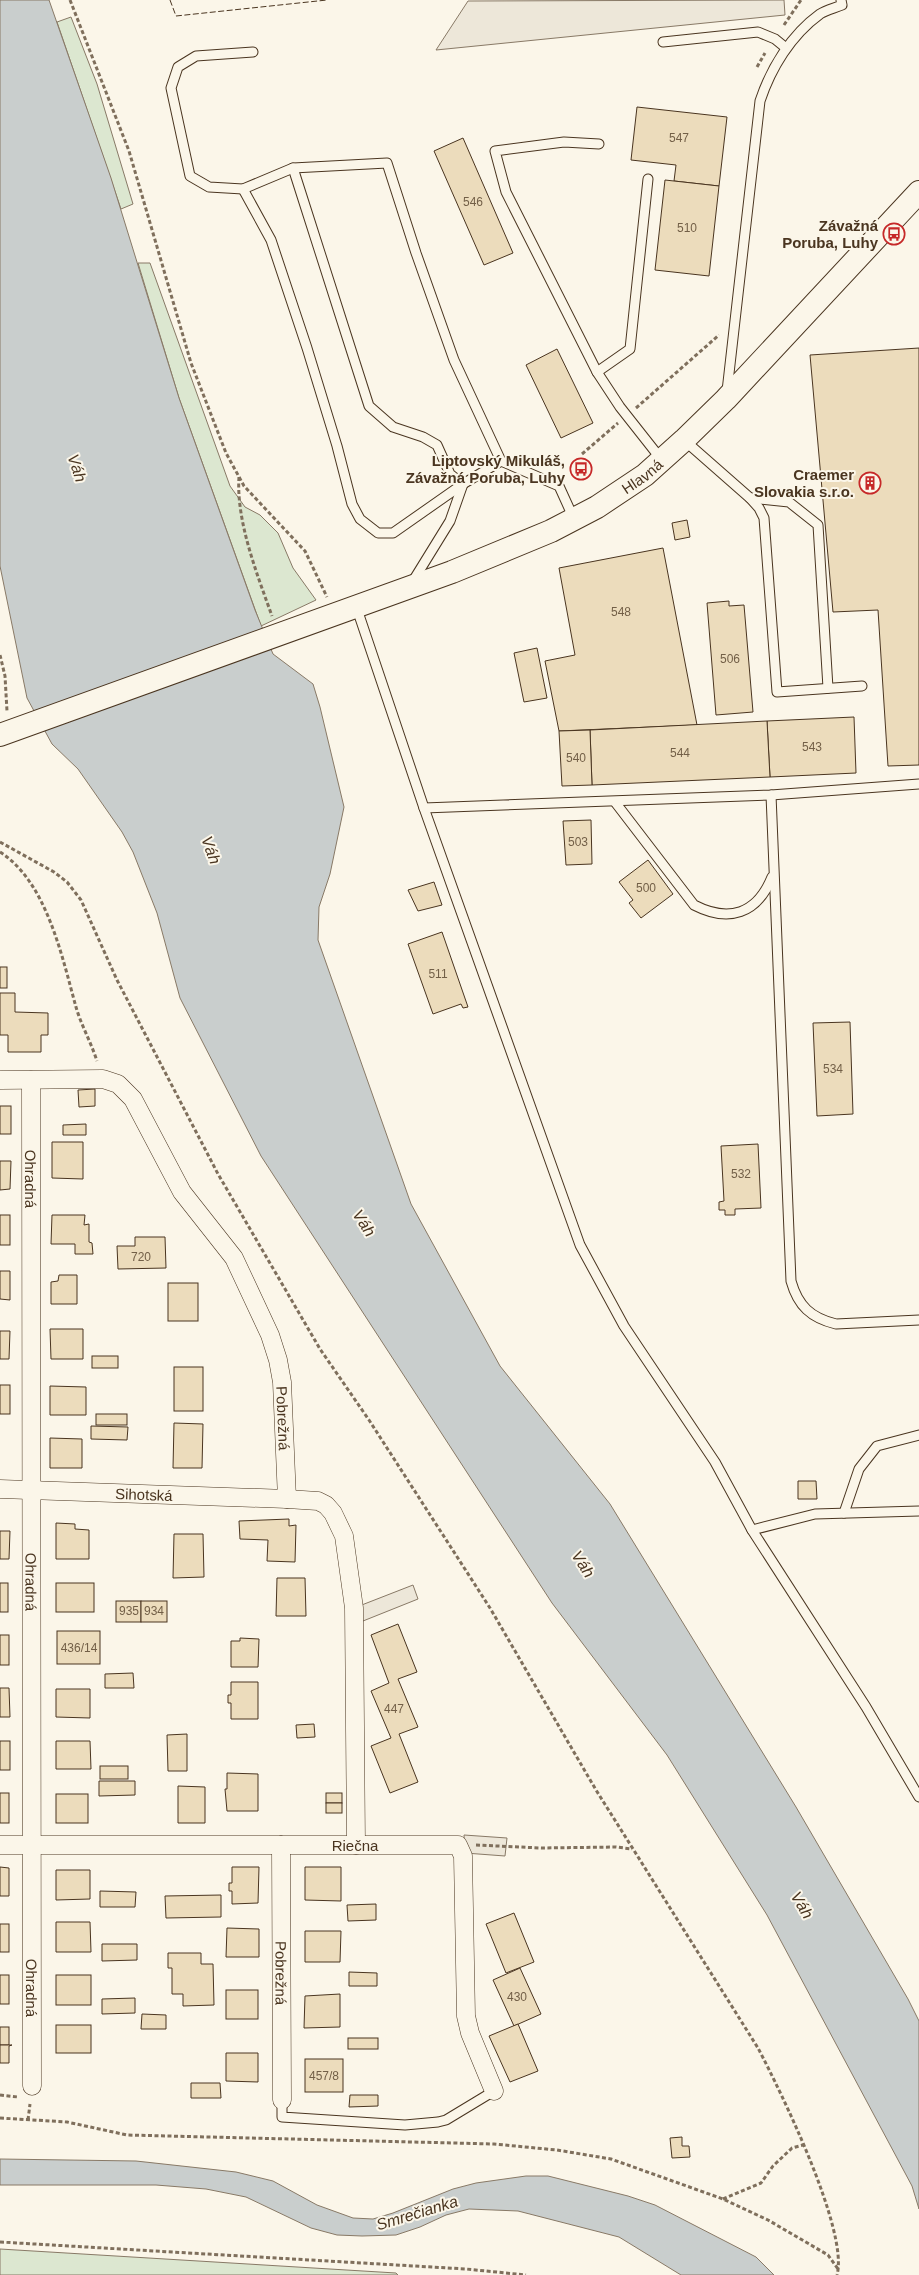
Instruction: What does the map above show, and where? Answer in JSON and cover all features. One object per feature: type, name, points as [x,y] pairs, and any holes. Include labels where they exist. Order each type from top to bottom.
[{"type":"street","name":"Hlavná","points":[[9,732],[503,552],[574,519],[626,489],[662,461],[726,399],[919,192]]},
{"type":"street","name":"Pobrežná","points":[[0,1080],[103,1079],[118,1084],[133,1099],[182,1192],[234,1258],[270,1335],[278,1360],[282,1382],[286,1499]]},
{"type":"street","name":"Ohradná","points":[[31,1080],[32,2086]]},
{"type":"street","name":"Sihotská","points":[[0,1489],[286,1499]]},
{"type":"street","points":[[286,1499],[318,1501],[326,1505],[333,1513],[344,1536],[354,1608],[356,1845]]},
{"type":"street","name":"Riečna","points":[[0,1845],[458,1845]]},
{"type":"street","name":"Pobrežná","points":[[281,1845],[282,2100]]},
{"type":"street","points":[[458,1845],[463,1856],[466,2016],[470,2033],[494,2091]]},
{"type":"lane","points":[[726,399],[760,101],[767,80],[786,48],[820,14],[842,5],[841,0]]},
{"type":"lane","points":[[663,42],[758,32],[775,39],[786,48]]},
{"type":"lane","points":[[253,52],[196,56],[178,67],[171,88],[190,176],[208,187],[243,189],[293,168],[387,163],[416,253],[454,360],[501,461],[559,486],[574,519]]},
{"type":"lane","points":[[598,144],[564,142],[495,151],[506,192],[597,372],[662,461]]},
{"type":"lane","points":[[293,168],[369,406],[393,427],[424,437],[437,445],[450,474],[463,484]]},
{"type":"lane","points":[[597,372],[630,349],[648,179]]},
{"type":"lane","points":[[243,189],[271,240],[307,348],[337,446],[352,504],[360,519],[378,533],[393,533],[463,484],[501,461]]},
{"type":"lane","points":[[684,440],[750,498],[759,508],[764,518],[777,692],[862,686]]},
{"type":"lane","points":[[410,587],[450,521],[463,484]]},
{"type":"lane","points":[[750,498],[789,502],[818,525],[828,688]]},
{"type":"lane","points":[[356,606],[424,808],[580,1245],[624,1326],[715,1462],[752,1530],[866,1707],[919,1798]]},
{"type":"lane","points":[[424,808],[771,795],[919,784]]},
{"type":"lane","points":[[771,795],[792,1281],[795,1295],[802,1306],[812,1315],[836,1324],[919,1320]]},
{"type":"lane","points":[[615,802],[694,905],[710,914],[727,915],[739,912],[752,905],[767,890],[773,875]]},
{"type":"lane","points":[[844,1513],[859,1469],[877,1446],[919,1435]]},
{"type":"lane","points":[[752,1530],[815,1514],[919,1511]]},
{"type":"lane","points":[[282,2100],[282,2117],[405,2125],[446,2120],[494,2091]]},
{"type":"path","points":[[70,0],[129,151],[191,363],[226,453],[244,486],[305,551],[334,614]]},
{"type":"path","points":[[754,73],[761,58],[801,0]]},
{"type":"path","points":[[582,454],[719,335],[720,326]]},
{"type":"path","points":[[239,477],[240,517],[278,634]]},
{"type":"path","points":[[0,655],[5,676],[9,732]]},
{"type":"path","points":[[0,842],[54,872],[67,882],[81,900],[117,980],[218,1174],[320,1349],[379,1435],[490,1608],[530,1675],[561,1733],[758,2048],[775,2080],[803,2145],[831,2220],[839,2250],[837,2275]]},
{"type":"path","points":[[0,852],[16,865],[40,898],[61,952],[76,1008],[103,1079]]},
{"type":"path","points":[[458,1845],[541,1848],[616,1846],[633,1849]]},
{"type":"path","points":[[0,2118],[67,2122],[127,2135],[494,2144],[557,2150],[612,2159],[723,2199],[768,2220],[828,2255],[838,2270]]},
{"type":"path","points":[[723,2199],[762,2183],[773,2166],[792,2148],[803,2145]]},
{"type":"path","points":[[0,2242],[466,2269],[526,2275]]},
{"type":"green space","points":[[71,17],[97,84],[133,204],[121,209],[57,22]]},
{"type":"green space","points":[[138,263],[150,263],[230,486],[245,507],[260,515],[278,533],[293,568],[316,600],[261,626],[179,398]]},
{"type":"green space","points":[[0,2249],[396,2273],[398,2275],[0,2275]]},
{"type":"shaded area","points":[[784,0],[785,15],[436,50],[468,1]]},
{"type":"shaded area","points":[[413,1585],[418,1599],[353,1625],[354,1608]]},
{"type":"shaded area","points":[[464,1835],[507,1838],[505,1856],[465,1853]]},
{"type":"water","name":"Váh","points":[[0,0],[49,0],[111,178],[179,398],[255,610],[273,654],[313,684],[344,807],[330,874],[319,907],[318,940],[411,1204],[500,1366],[610,1504],[796,1807],[908,1999],[919,2021],[919,2209],[912,2186],[767,1915],[667,1755],[552,1603],[261,1156],[180,998],[157,913],[133,852],[122,832],[78,769],[52,744],[27,698],[0,566]]},
{"type":"water","name":"Smrečianka","points":[[0,2159],[136,2161],[236,2172],[273,2181],[317,2205],[353,2218],[373,2219],[453,2189],[476,2183],[526,2176],[548,2176],[628,2196],[655,2205],[756,2257],[774,2275],[681,2275],[619,2237],[518,2211],[469,2209],[446,2215],[396,2235],[337,2235],[311,2228],[246,2197],[206,2189],[156,2185],[0,2185]]},
{"type":"building","points":[[637,107],[727,117],[719,186],[674,181],[676,165],[631,160]]},
{"type":"building","points":[[463,138],[513,253],[484,265],[434,151]]},
{"type":"building","points":[[665,180],[719,186],[709,276],[655,270]]},
{"type":"building","name":"Craemer Slovakia s.r.o.","points":[[919,348],[919,765],[888,766],[878,610],[833,612],[810,355]]},
{"type":"building","points":[[557,349],[593,423],[561,438],[526,365]]},
{"type":"building","points":[[687,520],[690,537],[675,540],[672,523]]},
{"type":"building","points":[[663,548],[697,725],[559,731],[545,661],[575,655],[559,568]]},
{"type":"building","points":[[729,601],[729,606],[744,605],[753,712],[716,715],[707,603]]},
{"type":"building","points":[[537,648],[547,698],[524,702],[514,653]]},
{"type":"building","points":[[854,717],[856,773],[770,777],[767,721]]},
{"type":"building","points":[[767,721],[770,777],[592,785],[590,730]]},
{"type":"building","points":[[590,730],[592,785],[562,786],[559,731]]},
{"type":"building","points":[[591,820],[592,864],[566,865],[563,821]]},
{"type":"building","points":[[648,860],[673,894],[641,918],[629,903],[633,900],[619,882]]},
{"type":"building","points":[[434,882],[442,905],[418,911],[408,890]]},
{"type":"building","points":[[442,932],[468,1007],[463,1008],[461,1004],[433,1014],[408,944]]},
{"type":"building","points":[[0,967],[7,967],[7,988],[0,988]]},
{"type":"building","points":[[0,993],[15,993],[15,1012],[48,1013],[48,1035],[41,1035],[41,1052],[8,1052],[8,1035],[0,1035]]},
{"type":"building","points":[[850,1022],[853,1114],[817,1116],[813,1023]]},
{"type":"building","points":[[95,1089],[95,1106],[79,1107],[78,1090]]},
{"type":"building","points":[[0,1106],[11,1106],[11,1134],[0,1134]]},
{"type":"building","points":[[86,1124],[86,1135],[63,1135],[63,1125]]},
{"type":"building","points":[[52,1142],[83,1142],[83,1179],[52,1178]]},
{"type":"building","points":[[758,1144],[761,1208],[735,1209],[735,1215],[725,1215],[725,1210],[719,1210],[719,1202],[724,1201],[721,1146]]},
{"type":"building","points":[[0,1161],[11,1161],[10,1189],[0,1190]]},
{"type":"building","points":[[0,1215],[10,1215],[10,1245],[0,1245]]},
{"type":"building","points":[[52,1215],[85,1215],[84,1225],[89,1224],[89,1242],[92,1243],[93,1254],[75,1254],[75,1244],[51,1244]]},
{"type":"building","points":[[135,1237],[165,1237],[166,1268],[118,1269],[117,1246],[135,1246]]},
{"type":"building","points":[[0,1271],[10,1271],[10,1300],[0,1299]]},
{"type":"building","points":[[59,1275],[77,1275],[77,1304],[51,1304],[51,1282],[58,1281]]},
{"type":"building","points":[[168,1283],[198,1283],[198,1321],[168,1321]]},
{"type":"building","points":[[50,1329],[83,1329],[83,1359],[51,1359]]},
{"type":"building","points":[[0,1331],[10,1331],[9,1359],[0,1359]]},
{"type":"building","points":[[92,1356],[118,1356],[118,1368],[92,1368]]},
{"type":"building","points":[[174,1367],[203,1367],[203,1411],[174,1411]]},
{"type":"building","points":[[0,1385],[10,1385],[10,1414],[0,1414]]},
{"type":"building","points":[[50,1386],[86,1387],[86,1415],[50,1415]]},
{"type":"building","points":[[96,1414],[127,1414],[127,1425],[96,1425]]},
{"type":"building","points":[[174,1423],[203,1424],[202,1468],[173,1468]]},
{"type":"building","points":[[91,1426],[128,1427],[127,1440],[91,1439]]},
{"type":"building","points":[[50,1438],[82,1439],[82,1468],[50,1468]]},
{"type":"building","points":[[798,1481],[816,1481],[817,1499],[798,1499]]},
{"type":"building","points":[[289,1519],[289,1526],[296,1525],[295,1562],[267,1561],[268,1540],[240,1539],[239,1521]]},
{"type":"building","points":[[56,1523],[75,1524],[75,1529],[89,1530],[89,1559],[56,1559]]},
{"type":"building","points":[[0,1531],[10,1531],[9,1559],[0,1559]]},
{"type":"building","points":[[174,1534],[203,1534],[204,1577],[173,1578]]},
{"type":"building","points":[[277,1578],[305,1578],[306,1616],[276,1616]]},
{"type":"building","points":[[0,1583],[8,1583],[8,1612],[0,1612]]},
{"type":"building","points":[[56,1583],[94,1583],[94,1612],[56,1612]]},
{"type":"building","points":[[116,1601],[141,1601],[141,1622],[116,1622]]},
{"type":"building","points":[[141,1601],[167,1601],[167,1622],[141,1622]]},
{"type":"building","points":[[398,1624],[417,1672],[398,1679],[418,1727],[399,1734],[418,1782],[390,1793],[371,1746],[391,1738],[371,1691],[389,1683],[371,1635]]},
{"type":"building","points":[[57,1631],[100,1631],[100,1664],[57,1664]]},
{"type":"building","points":[[0,1635],[9,1635],[9,1665],[0,1665]]},
{"type":"building","points":[[240,1638],[259,1639],[258,1667],[231,1667],[231,1641],[240,1641]]},
{"type":"building","points":[[133,1673],[134,1688],[105,1688],[105,1674]]},
{"type":"building","points":[[231,1682],[258,1682],[258,1719],[231,1719],[231,1703],[228,1703],[228,1695],[231,1695]]},
{"type":"building","points":[[0,1688],[9,1688],[10,1717],[0,1717]]},
{"type":"building","points":[[56,1689],[90,1689],[90,1718],[56,1717]]},
{"type":"building","points":[[314,1724],[315,1737],[297,1738],[296,1725]]},
{"type":"building","points":[[187,1734],[187,1771],[168,1771],[167,1735]]},
{"type":"building","points":[[0,1741],[10,1741],[10,1770],[0,1770]]},
{"type":"building","points":[[56,1741],[90,1741],[91,1769],[56,1769]]},
{"type":"building","points":[[100,1766],[128,1766],[128,1779],[100,1779]]},
{"type":"building","points":[[227,1773],[258,1774],[258,1811],[227,1811],[225,1789],[227,1789]]},
{"type":"building","points":[[99,1781],[135,1781],[135,1795],[99,1796]]},
{"type":"building","points":[[178,1786],[205,1787],[205,1823],[178,1823]]},
{"type":"building","points":[[0,1793],[9,1793],[9,1823],[0,1823]]},
{"type":"building","points":[[326,1793],[342,1793],[342,1803],[326,1803]]},
{"type":"building","points":[[56,1794],[88,1794],[88,1823],[56,1823]]},
{"type":"building","points":[[326,1803],[342,1803],[342,1813],[326,1813]]},
{"type":"building","points":[[0,1867],[9,1868],[9,1896],[0,1896]]},
{"type":"building","points":[[232,1867],[259,1867],[258,1903],[232,1904],[232,1891],[229,1891],[229,1883],[232,1883]]},
{"type":"building","points":[[305,1867],[341,1867],[341,1901],[305,1900]]},
{"type":"building","points":[[56,1870],[90,1870],[90,1899],[56,1900]]},
{"type":"building","points":[[100,1891],[136,1892],[135,1907],[100,1907]]},
{"type":"building","points":[[221,1895],[221,1917],[166,1918],[165,1896]]},
{"type":"building","points":[[376,1904],[376,1920],[348,1921],[347,1905]]},
{"type":"building","points":[[514,1913],[534,1962],[506,1973],[486,1924]]},
{"type":"building","points":[[56,1922],[90,1922],[91,1952],[56,1952]]},
{"type":"building","points":[[0,1924],[9,1924],[9,1952],[0,1952]]},
{"type":"building","points":[[227,1928],[259,1929],[259,1957],[226,1957]]},
{"type":"building","points":[[305,1931],[341,1931],[340,1962],[305,1962]]},
{"type":"building","points":[[102,1944],[137,1944],[137,1960],[102,1961]]},
{"type":"building","points":[[168,1953],[201,1953],[201,1964],[213,1964],[214,2005],[183,2006],[183,1994],[172,1994],[172,1968],[168,1968]]},
{"type":"building","points":[[520,1968],[541,2014],[514,2026],[493,1980]]},
{"type":"building","points":[[349,1972],[377,1973],[377,1986],[349,1986]]},
{"type":"building","points":[[0,1975],[9,1975],[9,2004],[0,2004]]},
{"type":"building","points":[[56,1975],[91,1975],[91,2005],[56,2005]]},
{"type":"building","points":[[226,1990],[258,1990],[258,2019],[226,2019]]},
{"type":"building","points":[[340,1994],[340,2027],[304,2028],[305,1996]]},
{"type":"building","points":[[135,1998],[135,2013],[102,2014],[102,1999]]},
{"type":"building","points":[[142,2014],[166,2015],[166,2029],[141,2029]]},
{"type":"building","points":[[518,2024],[538,2071],[510,2082],[489,2036]]},
{"type":"building","points":[[56,2025],[91,2025],[91,2053],[56,2053]]},
{"type":"building","points":[[0,2027],[9,2027],[9,2045],[0,2045]]},
{"type":"building","points":[[348,2038],[378,2038],[378,2049],[348,2049]]},
{"type":"building","points":[[0,2045],[12,2045],[9,2046],[9,2063],[0,2063]]},
{"type":"building","points":[[226,2053],[258,2053],[258,2082],[226,2081]]},
{"type":"building","points":[[305,2059],[343,2059],[343,2092],[305,2092]]},
{"type":"building","points":[[191,2083],[220,2083],[221,2098],[191,2098]]},
{"type":"building","points":[[350,2095],[378,2095],[378,2106],[349,2107]]},
{"type":"building","points":[[682,2137],[682,2146],[689,2146],[690,2157],[672,2158],[670,2138]]},
{"type":"fence","points":[[170,0],[176,16],[327,0]]},
{"type":"place","name":"Závažná Poruba, Luhy","points":[[894,234]]},
{"type":"place","name":"Liptovský Mikuláš, Závažná Poruba, Luhy","points":[[581,469]]},
{"type":"place","name":"Craemer Slovakia s.r.o.","points":[[870,483]]}]
